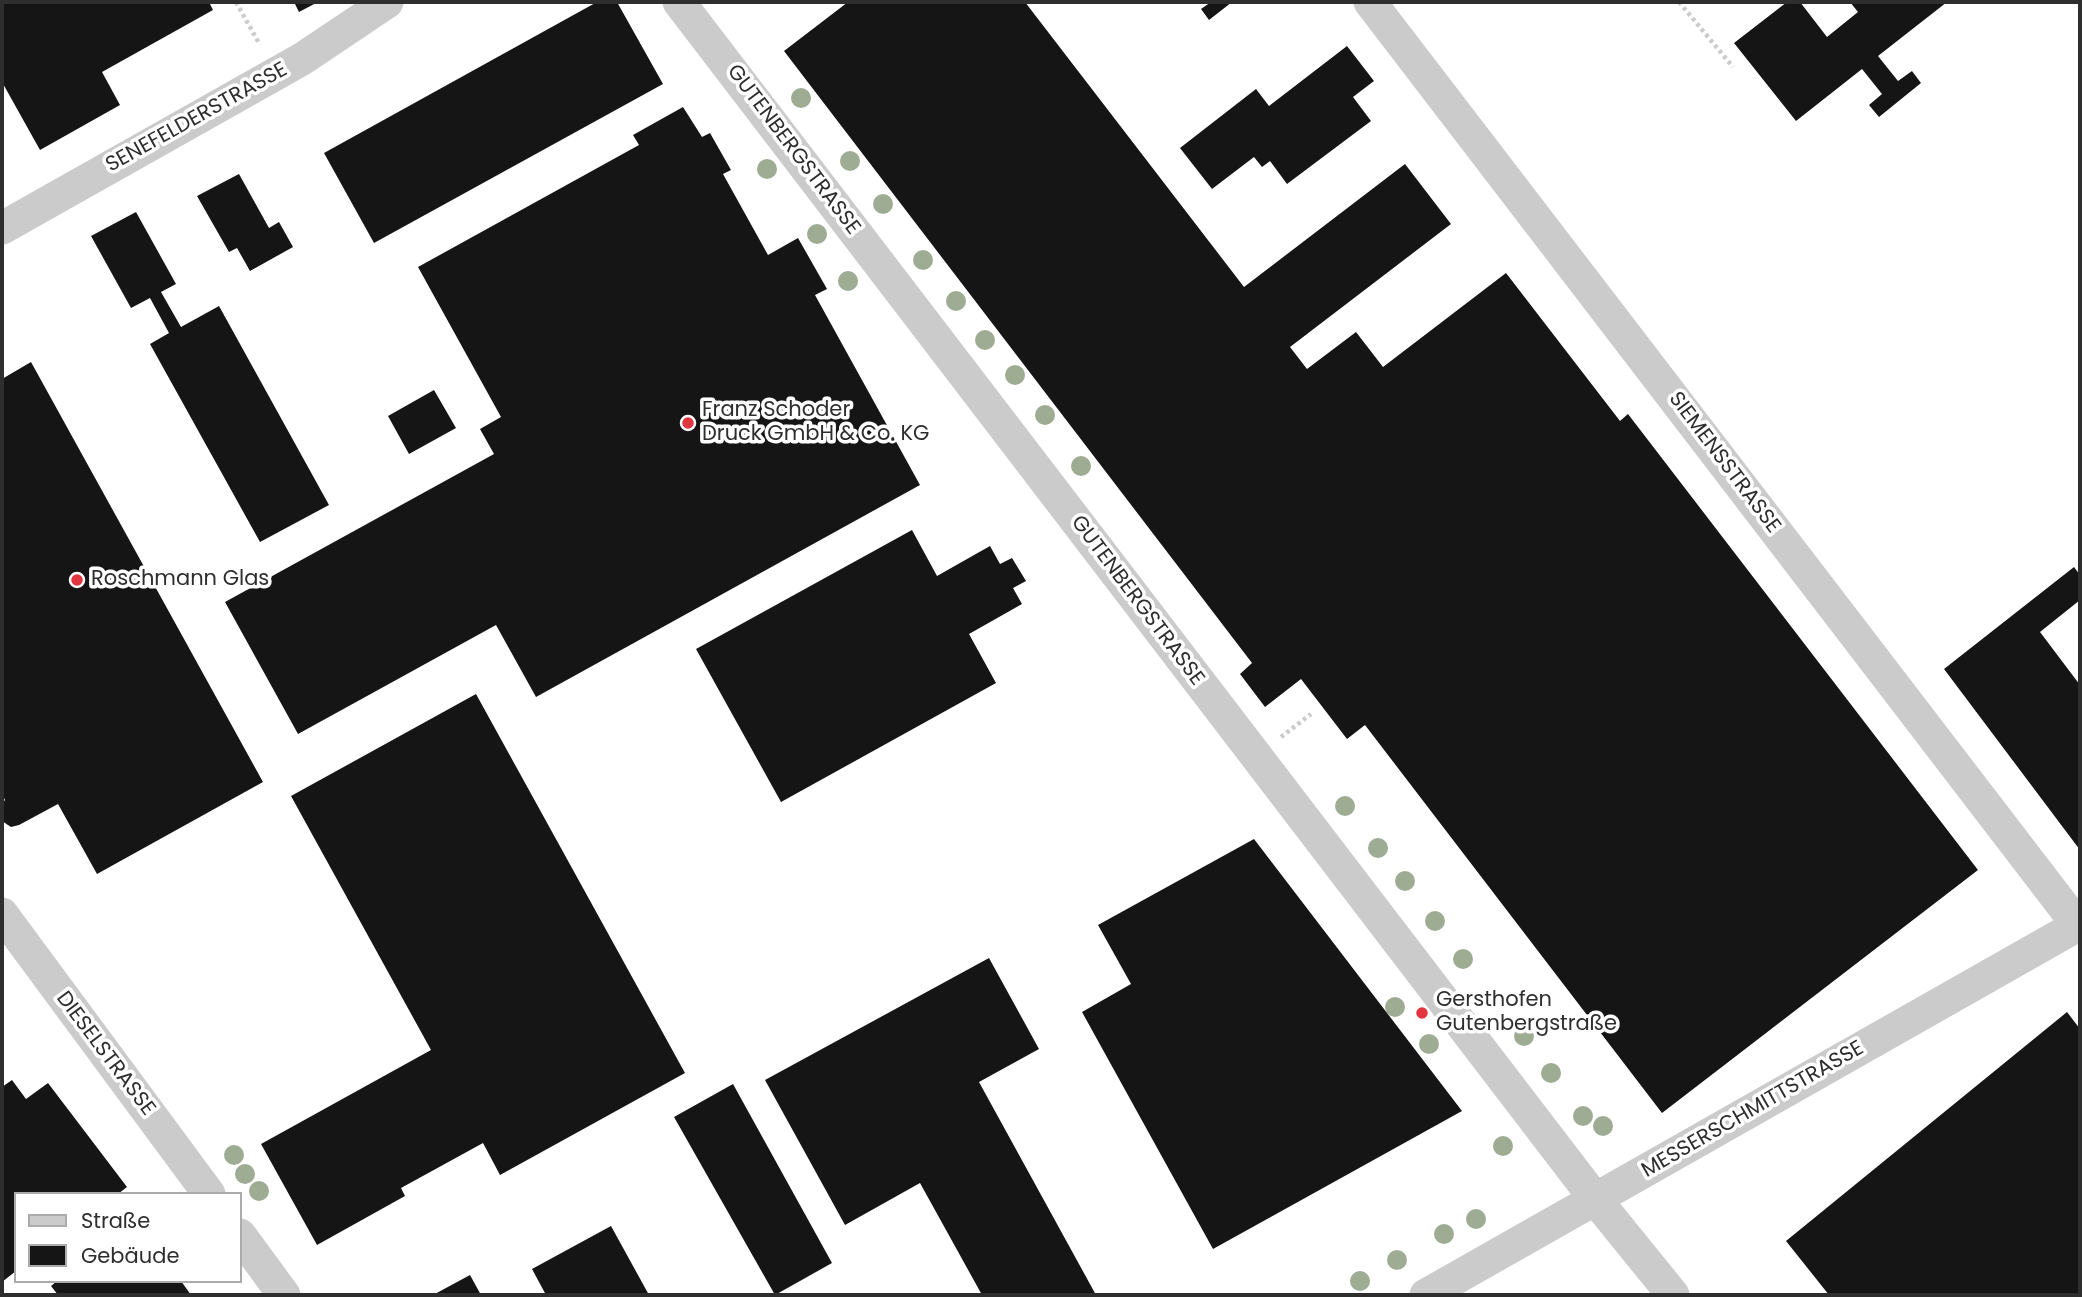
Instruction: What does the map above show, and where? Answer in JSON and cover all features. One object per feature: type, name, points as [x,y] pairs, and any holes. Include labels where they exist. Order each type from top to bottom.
[{"type":"street","name":"SENEFELDERSTRASSE","points":[[2,228],[276,73],[387,2]]},
{"type":"street","name":"GUTENBERGSTRASSE","points":[[679,2],[1596,1200],[1673,1295]]},
{"type":"street","name":"SIEMENSSTRASSE","points":[[1370,2],[2079,925]]},
{"type":"street","name":"DIESELSTRASSE","points":[[2,914],[208,1192]]},
{"type":"street","name":"MESSERSCHMITTSTRASSE","points":[[1426,1295],[2079,925]]},
{"type":"street","points":[[242,1238],[285,1295]]},
{"type":"path","points":[[236,2],[276,73]]},
{"type":"path","points":[[1679,2],[1733,67]]},
{"type":"building","points":[[2,2],[209,2],[213,10],[102,72],[120,105],[40,150],[2,82]]},
{"type":"building","points":[[294,2],[318,2],[299,12]]},
{"type":"building","points":[[597,2],[617,2],[663,84],[374,243],[324,153]]},
{"type":"building","points":[[848,2],[1025,2],[1244,287],[1405,164],[1451,224],[1290,347],[1307,369],[1356,332],[1383,367],[1506,273],[1620,421],[1628,414],[1978,870],[1662,1113],[1365,725],[1347,739],[1301,679],[1265,707],[1240,674],[1252,663],[784,51]]},
{"type":"building","points":[[1211,2],[1232,2],[1209,20],[1201,9]]},
{"type":"building","points":[[1787,2],[1800,2],[1827,37],[1858,12],[1850,2],[1947,2],[1878,56],[1898,81],[1912,71],[1921,83],[1879,117],[1869,105],[1882,94],[1862,69],[1796,121],[1734,43]]},
{"type":"building","points":[[1347,46],[1374,81],[1353,97],[1371,121],[1287,184],[1270,161],[1262,167],[1254,157],[1212,189],[1180,148],[1256,89],[1269,106]]},
{"type":"building","name":"Franz Schoder Druck GmbH & Co. KG","points":[[683,107],[702,137],[710,133],[731,170],[723,174],[768,255],[798,238],[827,289],[815,295],[920,485],[536,697],[496,625],[298,734],[225,602],[494,454],[480,429],[501,417],[418,267],[639,145],[633,135]]},
{"type":"building","points":[[239,174],[269,228],[279,222],[293,247],[250,271],[237,248],[229,252],[197,196]]},
{"type":"building","points":[[136,212],[176,284],[161,292],[181,327],[219,306],[329,505],[260,542],[150,344],[169,333],[150,298],[131,308],[91,236]]},
{"type":"building","name":"Roschmann Glas","points":[[31,362],[263,782],[97,874],[58,804],[19,825],[11,827],[2,821],[2,804],[5,800],[2,794],[2,379]]},
{"type":"building","points":[[434,390],[456,428],[409,454],[388,416]]},
{"type":"building","points":[[912,530],[937,576],[990,546],[1000,564],[1012,558],[1026,581],[1013,588],[1022,604],[969,634],[996,683],[781,802],[696,649]]},
{"type":"building","points":[[2074,567],[2080,575],[2080,600],[2040,632],[2080,685],[2080,850],[1944,669]]},
{"type":"building","points":[[476,694],[685,1073],[500,1175],[483,1143],[401,1188],[405,1196],[317,1245],[261,1144],[431,1050],[291,796]]},
{"type":"building","points":[[1254,839],[1462,1111],[1213,1249],[1082,1012],[1131,984],[1098,925]]},
{"type":"building","points":[[989,958],[1039,1049],[979,1082],[1096,1295],[982,1295],[920,1183],[845,1225],[765,1080]]},
{"type":"building","points":[[2067,1012],[2080,1029],[2080,1295],[1829,1295],[1786,1241]]},
{"type":"building","points":[[12,1080],[26,1099],[48,1083],[127,1187],[121,1192],[14,1192],[14,1273],[2,1282],[2,1087]]},
{"type":"building","points":[[733,1084],[832,1263],[775,1295],[674,1117]]},
{"type":"building","points":[[611,1226],[649,1295],[546,1295],[532,1269]]},
{"type":"building","points":[[470,1275],[481,1295],[433,1295]]},
{"type":"building","points":[[55,1283],[182,1283],[191,1295],[58,1295],[51,1286]]},
{"type":"place","name":"Franz Schoder Druck GmbH & Co. KG","points":[[688,423]]},
{"type":"place","name":"Roschmann Glas","points":[[77,580]]},
{"type":"place","name":"Gersthofen Gutenbergstraße","points":[[1422,1013]]}]
